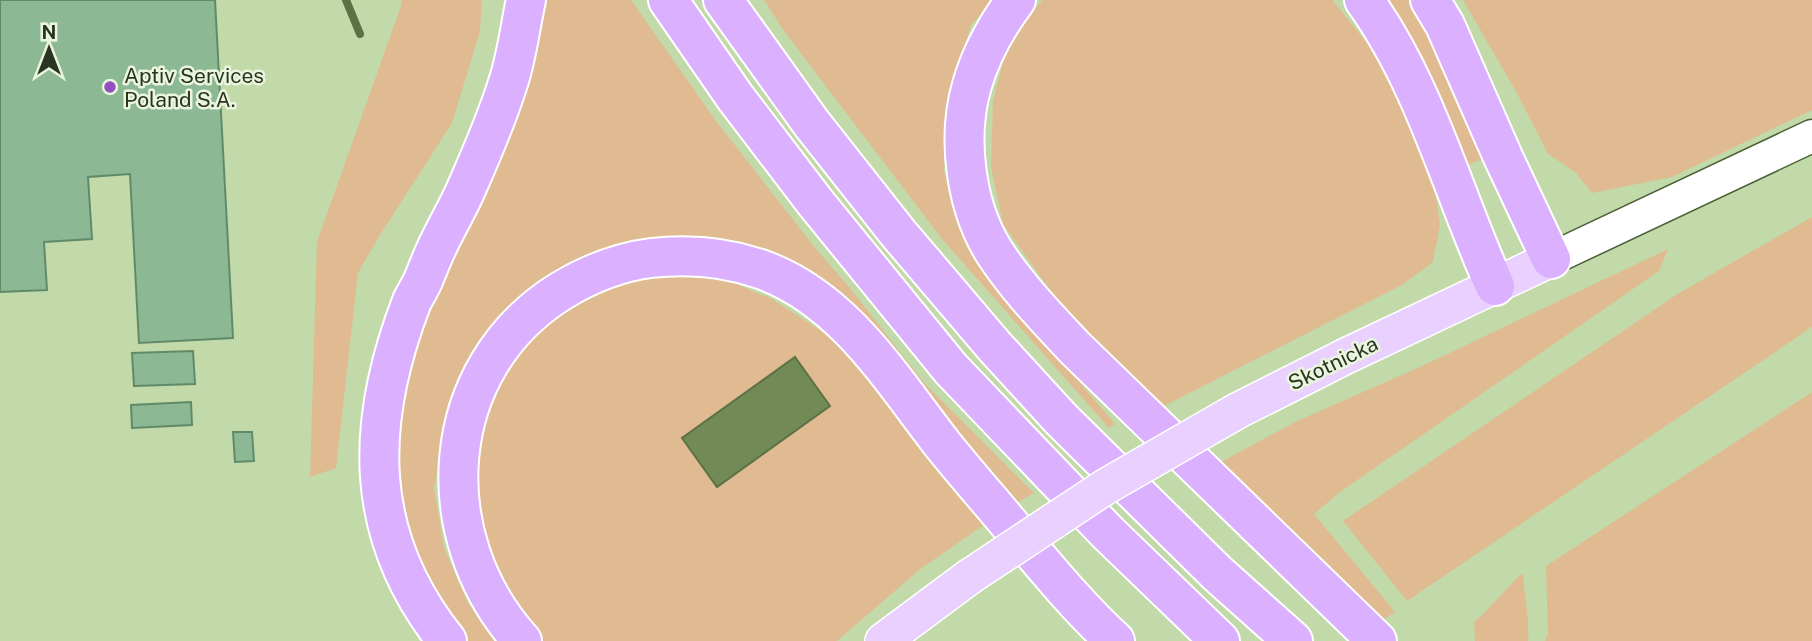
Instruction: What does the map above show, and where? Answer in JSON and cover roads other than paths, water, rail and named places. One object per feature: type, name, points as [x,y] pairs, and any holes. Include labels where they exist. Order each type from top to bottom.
[{"type":"highway","points":[[447,641],[419,603],[393,549],[384,514],[380,479],[379,445],[384,398],[413,299],[466,190],[509,81],[526,0]]},
{"type":"highway","points":[[668,0],[735,97],[815,202],[951,369],[1108,533],[1220,641]]},
{"type":"highway","points":[[723,0],[820,135],[898,233],[995,347],[1061,419],[1154,511],[1218,574],[1293,641]]},
{"type":"highway","points":[[1016,0],[1002,19],[983,55],[972,86],[966,119],[969,188],[978,219],[993,248],[1037,307],[1075,348],[1377,641]]},
{"type":"highway","points":[[1364,0],[1384,27],[1401,58],[1495,286]]},
{"type":"highway","points":[[1430,0],[1445,25],[1551,259]]},
{"type":"highway","points":[[522,641],[482,584],[460,513],[458,462],[462,432],[481,380],[511,333],[552,297],[579,280],[607,268],[636,260],[668,256],[730,261],[763,270],[796,285],[822,303],[874,356],[944,447],[1071,598],[1115,641]]},
{"type":"main road","name":"Skotnicka","points":[[883,641],[969,577],[1105,487],[1237,411],[1346,356],[1812,136]]},
{"type":"waterway","points":[[346,0],[360,34]]},
{"type":"place","name":"Aptiv Services Poland S.A.","points":[[110,87]]}]
